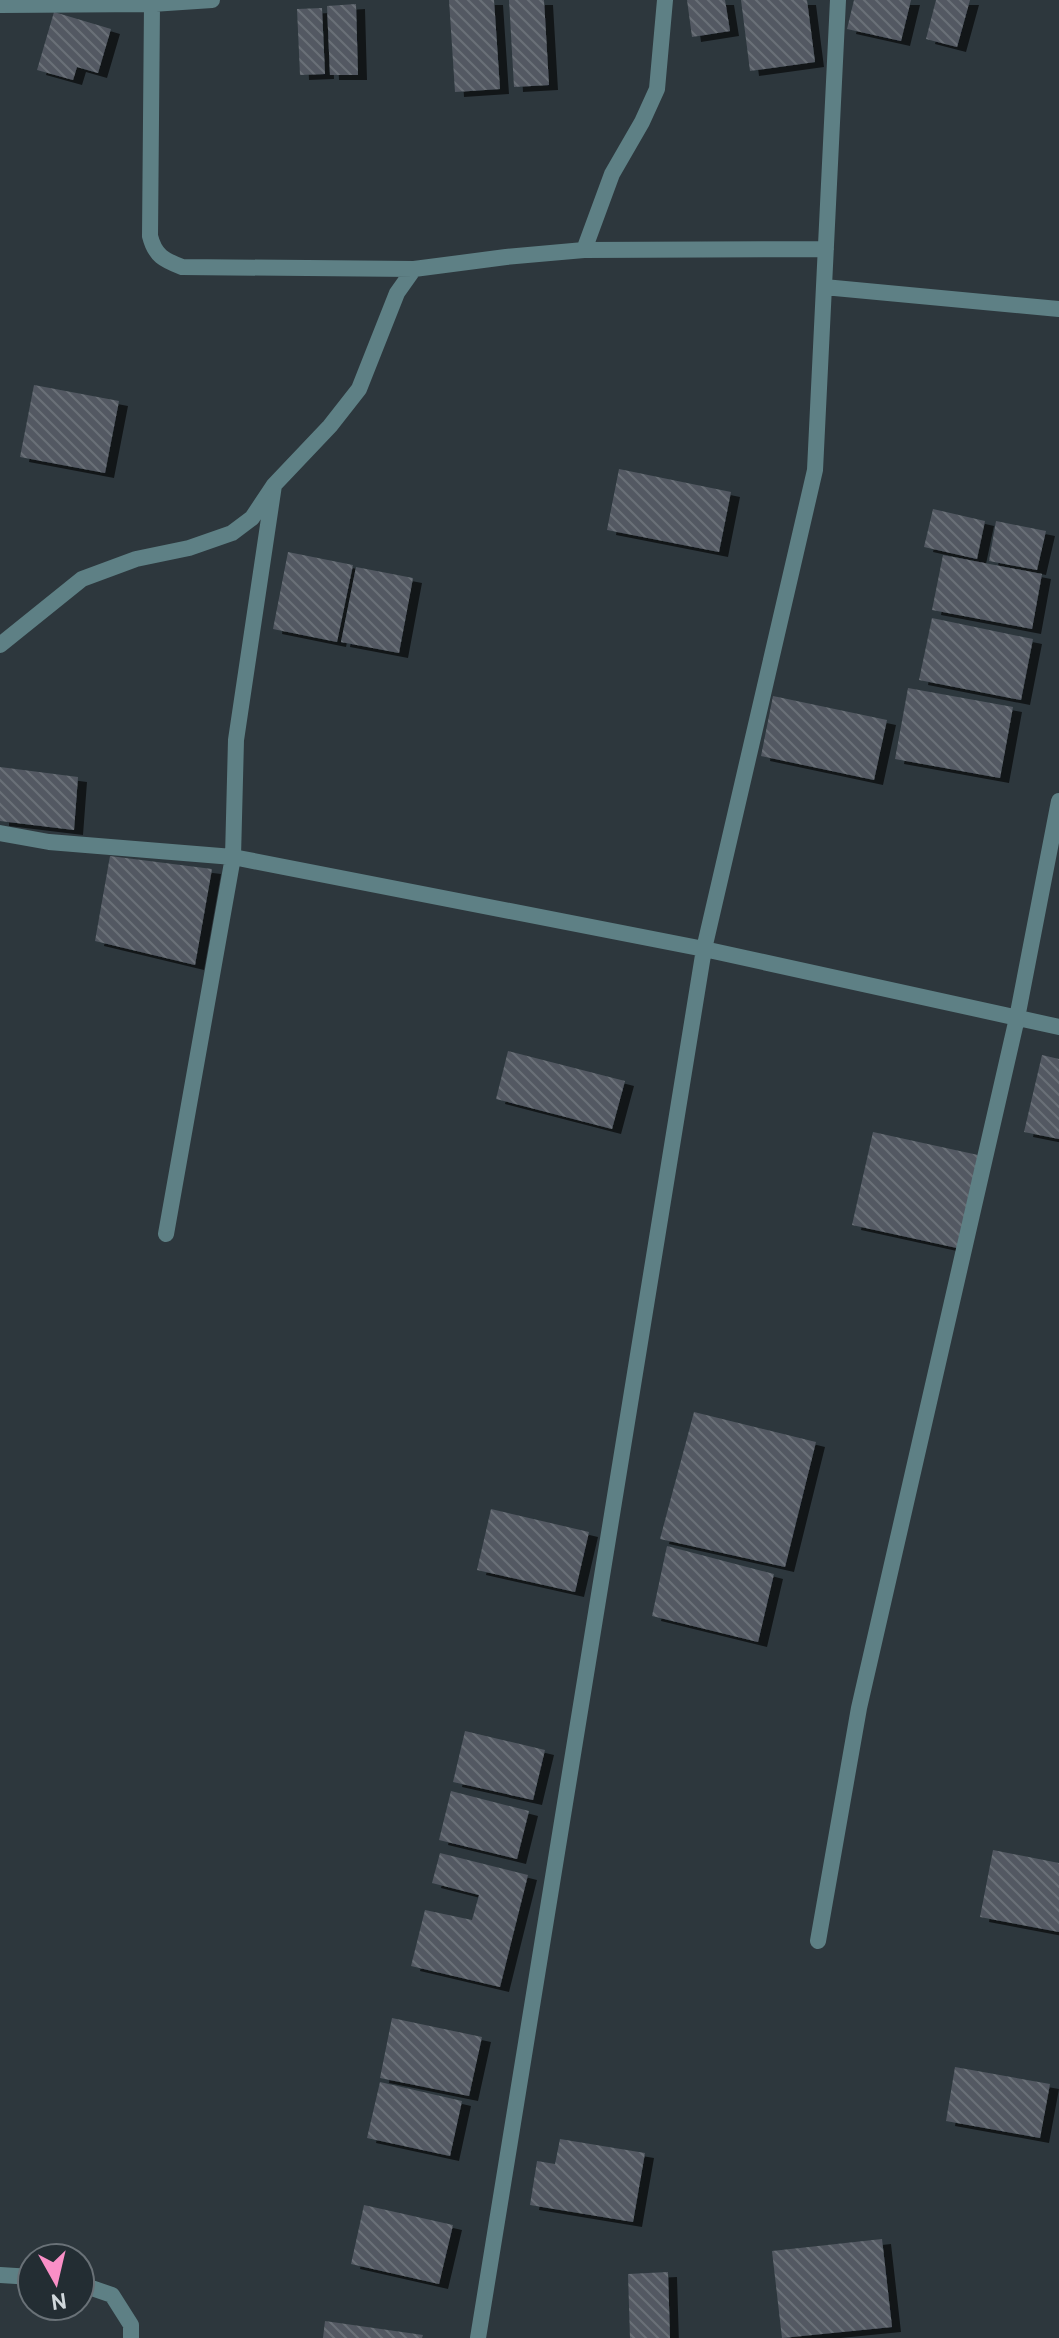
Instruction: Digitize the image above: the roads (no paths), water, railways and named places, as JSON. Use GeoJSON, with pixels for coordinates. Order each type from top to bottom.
{"type":"FeatureCollection","features":[{"type":"Feature","properties":{"kind":"street"},"geometry":{"type":"LineString","coordinates":[[0,5],[152,4],[212,0]]}},
{"type":"Feature","properties":{"kind":"street"},"geometry":{"type":"LineString","coordinates":[[584,250],[612,174],[657,89],[665,0]]}},
{"type":"Feature","properties":{"kind":"street"},"geometry":{"type":"LineString","coordinates":[[478,2338],[704,949],[815,470],[838,0]]}},
{"type":"Feature","properties":{"kind":"street"},"geometry":{"type":"LineString","coordinates":[[152,4],[150,236],[155,252],[165,261],[182,267],[414,269],[584,250],[826,249]]}},
{"type":"Feature","properties":{"kind":"street"},"geometry":{"type":"LineString","coordinates":[[0,645],[82,579],[136,559],[189,548],[232,533],[252,518],[274,485],[330,426],[359,389],[397,293],[414,269]]}},
{"type":"Feature","properties":{"kind":"street"},"geometry":{"type":"LineString","coordinates":[[824,287],[1059,309]]}},
{"type":"Feature","properties":{"kind":"street"},"geometry":{"type":"LineString","coordinates":[[166,1234],[233,857],[236,740],[274,485]]}},
{"type":"Feature","properties":{"kind":"street"},"geometry":{"type":"LineString","coordinates":[[818,1941],[859,1708],[1017,1018],[1059,801]]}},
{"type":"Feature","properties":{"kind":"street"},"geometry":{"type":"LineString","coordinates":[[0,833],[49,842],[233,857],[704,949],[1059,1027]]}},
{"type":"Feature","properties":{"kind":"street"},"geometry":{"type":"LineString","coordinates":[[96,2290],[112,2295],[131,2325],[131,2338]]}}]}
